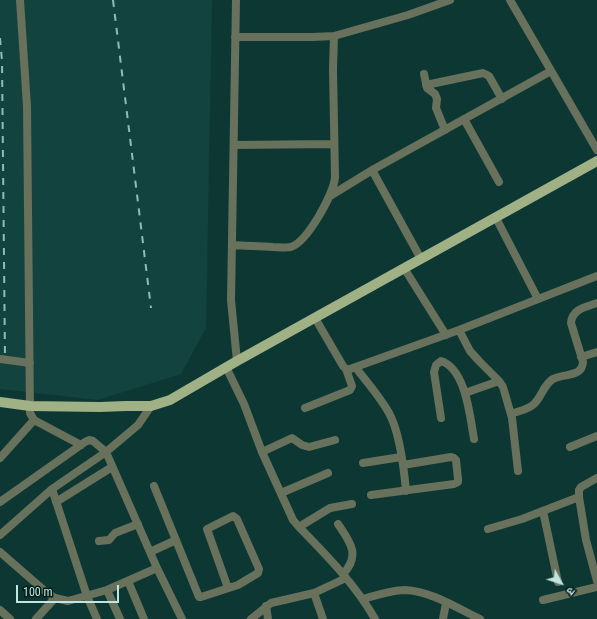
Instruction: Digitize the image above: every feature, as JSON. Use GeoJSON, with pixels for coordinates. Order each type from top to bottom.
{"type":"FeatureCollection","features":[{"type":"Feature","properties":{"kind":"main road"},"geometry":{"type":"LineString","coordinates":[[0,402],[30,406],[152,406],[170,400],[237,361],[597,161]]}},
{"type":"Feature","properties":{"kind":"street"},"geometry":{"type":"LineString","coordinates":[[20,0],[28,106],[30,413],[34,420],[81,445]]}},
{"type":"Feature","properties":{"kind":"street"},"geometry":{"type":"LineString","coordinates":[[236,0],[231,300],[237,361]]}},
{"type":"Feature","properties":{"kind":"street"},"geometry":{"type":"LineString","coordinates":[[236,38],[334,36],[402,17],[450,0]]}},
{"type":"Feature","properties":{"kind":"street"},"geometry":{"type":"LineString","coordinates":[[510,0],[597,150]]}},
{"type":"Feature","properties":{"kind":"street"},"geometry":{"type":"LineString","coordinates":[[232,245],[291,247],[305,237],[330,196],[335,185],[333,69],[334,36]]}},
{"type":"Feature","properties":{"kind":"street"},"geometry":{"type":"LineString","coordinates":[[330,196],[372,170],[551,71]]}},
{"type":"Feature","properties":{"kind":"street"},"geometry":{"type":"LineString","coordinates":[[426,85],[483,73],[489,76],[502,98]]}},
{"type":"Feature","properties":{"kind":"street"},"geometry":{"type":"LineString","coordinates":[[424,74],[427,88],[435,94],[437,99],[436,108],[445,130]]}},
{"type":"Feature","properties":{"kind":"street"},"geometry":{"type":"LineString","coordinates":[[464,119],[499,182]]}},
{"type":"Feature","properties":{"kind":"street"},"geometry":{"type":"LineString","coordinates":[[234,145],[334,144]]}},
{"type":"Feature","properties":{"kind":"street"},"geometry":{"type":"LineString","coordinates":[[372,170],[421,259]]}},
{"type":"Feature","properties":{"kind":"street"},"geometry":{"type":"LineString","coordinates":[[496,218],[538,298]]}},
{"type":"Feature","properties":{"kind":"street"},"geometry":{"type":"LineString","coordinates":[[404,268],[446,335]]}},
{"type":"Feature","properties":{"kind":"street"},"geometry":{"type":"LineString","coordinates":[[346,369],[356,368],[446,335],[597,276]]}},
{"type":"Feature","properties":{"kind":"street"},"geometry":{"type":"LineString","coordinates":[[511,414],[534,405],[548,383],[553,379],[580,371],[582,367],[581,357],[571,323],[571,318],[576,311],[597,303]]}},
{"type":"Feature","properties":{"kind":"street"},"geometry":{"type":"LineString","coordinates":[[306,408],[350,390],[352,386],[346,369],[315,318]]}},
{"type":"Feature","properties":{"kind":"street"},"geometry":{"type":"LineString","coordinates":[[459,330],[470,351],[503,387],[511,414],[518,471]]}},
{"type":"Feature","properties":{"kind":"street"},"geometry":{"type":"LineString","coordinates":[[581,357],[597,352]]}},
{"type":"Feature","properties":{"kind":"street"},"geometry":{"type":"LineString","coordinates":[[0,359],[30,363]]}},
{"type":"Feature","properties":{"kind":"street"},"geometry":{"type":"LineString","coordinates":[[441,418],[434,372],[438,362],[444,362],[457,374],[462,383],[474,439]]}},
{"type":"Feature","properties":{"kind":"street"},"geometry":{"type":"LineString","coordinates":[[226,368],[244,404],[262,452],[294,520],[363,599],[375,619]]}},
{"type":"Feature","properties":{"kind":"street"},"geometry":{"type":"LineString","coordinates":[[356,368],[389,412],[393,421],[402,457],[406,490]]}},
{"type":"Feature","properties":{"kind":"street"},"geometry":{"type":"LineString","coordinates":[[465,393],[499,381]]}},
{"type":"Feature","properties":{"kind":"street"},"geometry":{"type":"LineString","coordinates":[[0,535],[52,489],[106,452],[138,426],[152,406]]}},
{"type":"Feature","properties":{"kind":"street"},"geometry":{"type":"LineString","coordinates":[[0,458],[34,420]]}},
{"type":"Feature","properties":{"kind":"street"},"geometry":{"type":"LineString","coordinates":[[570,446],[597,436]]}},
{"type":"Feature","properties":{"kind":"street"},"geometry":{"type":"LineString","coordinates":[[262,452],[292,438],[302,445],[309,447],[334,440]]}},
{"type":"Feature","properties":{"kind":"street"},"geometry":{"type":"LineString","coordinates":[[0,502],[81,445],[89,440],[93,441],[106,452],[157,568],[182,619]]}},
{"type":"Feature","properties":{"kind":"street"},"geometry":{"type":"LineString","coordinates":[[363,463],[402,457]]}},
{"type":"Feature","properties":{"kind":"street"},"geometry":{"type":"LineString","coordinates":[[371,495],[454,484],[458,482],[456,460],[451,457],[403,465]]}},
{"type":"Feature","properties":{"kind":"street"},"geometry":{"type":"LineString","coordinates":[[56,502],[112,467]]}},
{"type":"Feature","properties":{"kind":"street"},"geometry":{"type":"LineString","coordinates":[[281,493],[328,473]]}},
{"type":"Feature","properties":{"kind":"street"},"geometry":{"type":"LineString","coordinates":[[597,478],[580,487],[579,490],[586,540],[597,581]]}},
{"type":"Feature","properties":{"kind":"street"},"geometry":{"type":"LineString","coordinates":[[154,486],[199,597],[228,588],[245,582],[256,575],[259,571],[237,519],[233,516],[209,527],[207,531],[228,588]]}},
{"type":"Feature","properties":{"kind":"street"},"geometry":{"type":"LineString","coordinates":[[52,489],[94,618]]}},
{"type":"Feature","properties":{"kind":"street"},"geometry":{"type":"LineString","coordinates":[[488,529],[522,519],[579,497]]}},
{"type":"Feature","properties":{"kind":"street"},"geometry":{"type":"LineString","coordinates":[[299,527],[330,508],[352,504]]}},
{"type":"Feature","properties":{"kind":"street"},"geometry":{"type":"LineString","coordinates":[[543,511],[558,582]]}},
{"type":"Feature","properties":{"kind":"street"},"geometry":{"type":"LineString","coordinates":[[99,541],[109,540],[115,532],[138,524]]}},
{"type":"Feature","properties":{"kind":"street"},"geometry":{"type":"LineString","coordinates":[[251,619],[266,606],[276,601],[314,593],[324,589],[344,576],[352,562],[352,552],[349,540],[338,524]]}},
{"type":"Feature","properties":{"kind":"street"},"geometry":{"type":"LineString","coordinates":[[150,552],[176,540]]}},
{"type":"Feature","properties":{"kind":"street"},"geometry":{"type":"LineString","coordinates":[[0,552],[46,592],[55,598],[68,601],[107,590],[157,568]]}},
{"type":"Feature","properties":{"kind":"street"},"geometry":{"type":"LineString","coordinates":[[128,581],[144,619]]}},
{"type":"Feature","properties":{"kind":"street"},"geometry":{"type":"LineString","coordinates":[[542,600],[597,587]]}},
{"type":"Feature","properties":{"kind":"street"},"geometry":{"type":"LineString","coordinates":[[107,590],[120,619]]}},
{"type":"Feature","properties":{"kind":"street"},"geometry":{"type":"LineString","coordinates":[[363,599],[405,590],[428,595],[480,619]]}},
{"type":"Feature","properties":{"kind":"street"},"geometry":{"type":"LineString","coordinates":[[314,593],[324,619]]}},
{"type":"Feature","properties":{"kind":"street"},"geometry":{"type":"LineString","coordinates":[[36,619],[55,598]]}},
{"type":"Feature","properties":{"kind":"street"},"geometry":{"type":"LineString","coordinates":[[443,619],[446,603]]}},
{"type":"Feature","properties":{"kind":"street"},"geometry":{"type":"LineString","coordinates":[[266,606],[268,619]]}},
{"type":"Feature","properties":{"kind":"street"},"geometry":{"type":"LineString","coordinates":[[0,610],[10,619]]}},
{"type":"Feature","properties":{"kind":"shaded area"},"geometry":{"type":"Polygon","coordinates":[[[0,0],[212,0],[206,328],[181,374],[98,400],[0,389],[0,0]]]}},
{"type":"Feature","properties":{"kind":"railway"},"geometry":{"type":"LineString","coordinates":[[113,0],[151,308]]}},
{"type":"Feature","properties":{"kind":"railway"},"geometry":{"type":"LineString","coordinates":[[0,38],[2,61],[5,358]]}}]}
